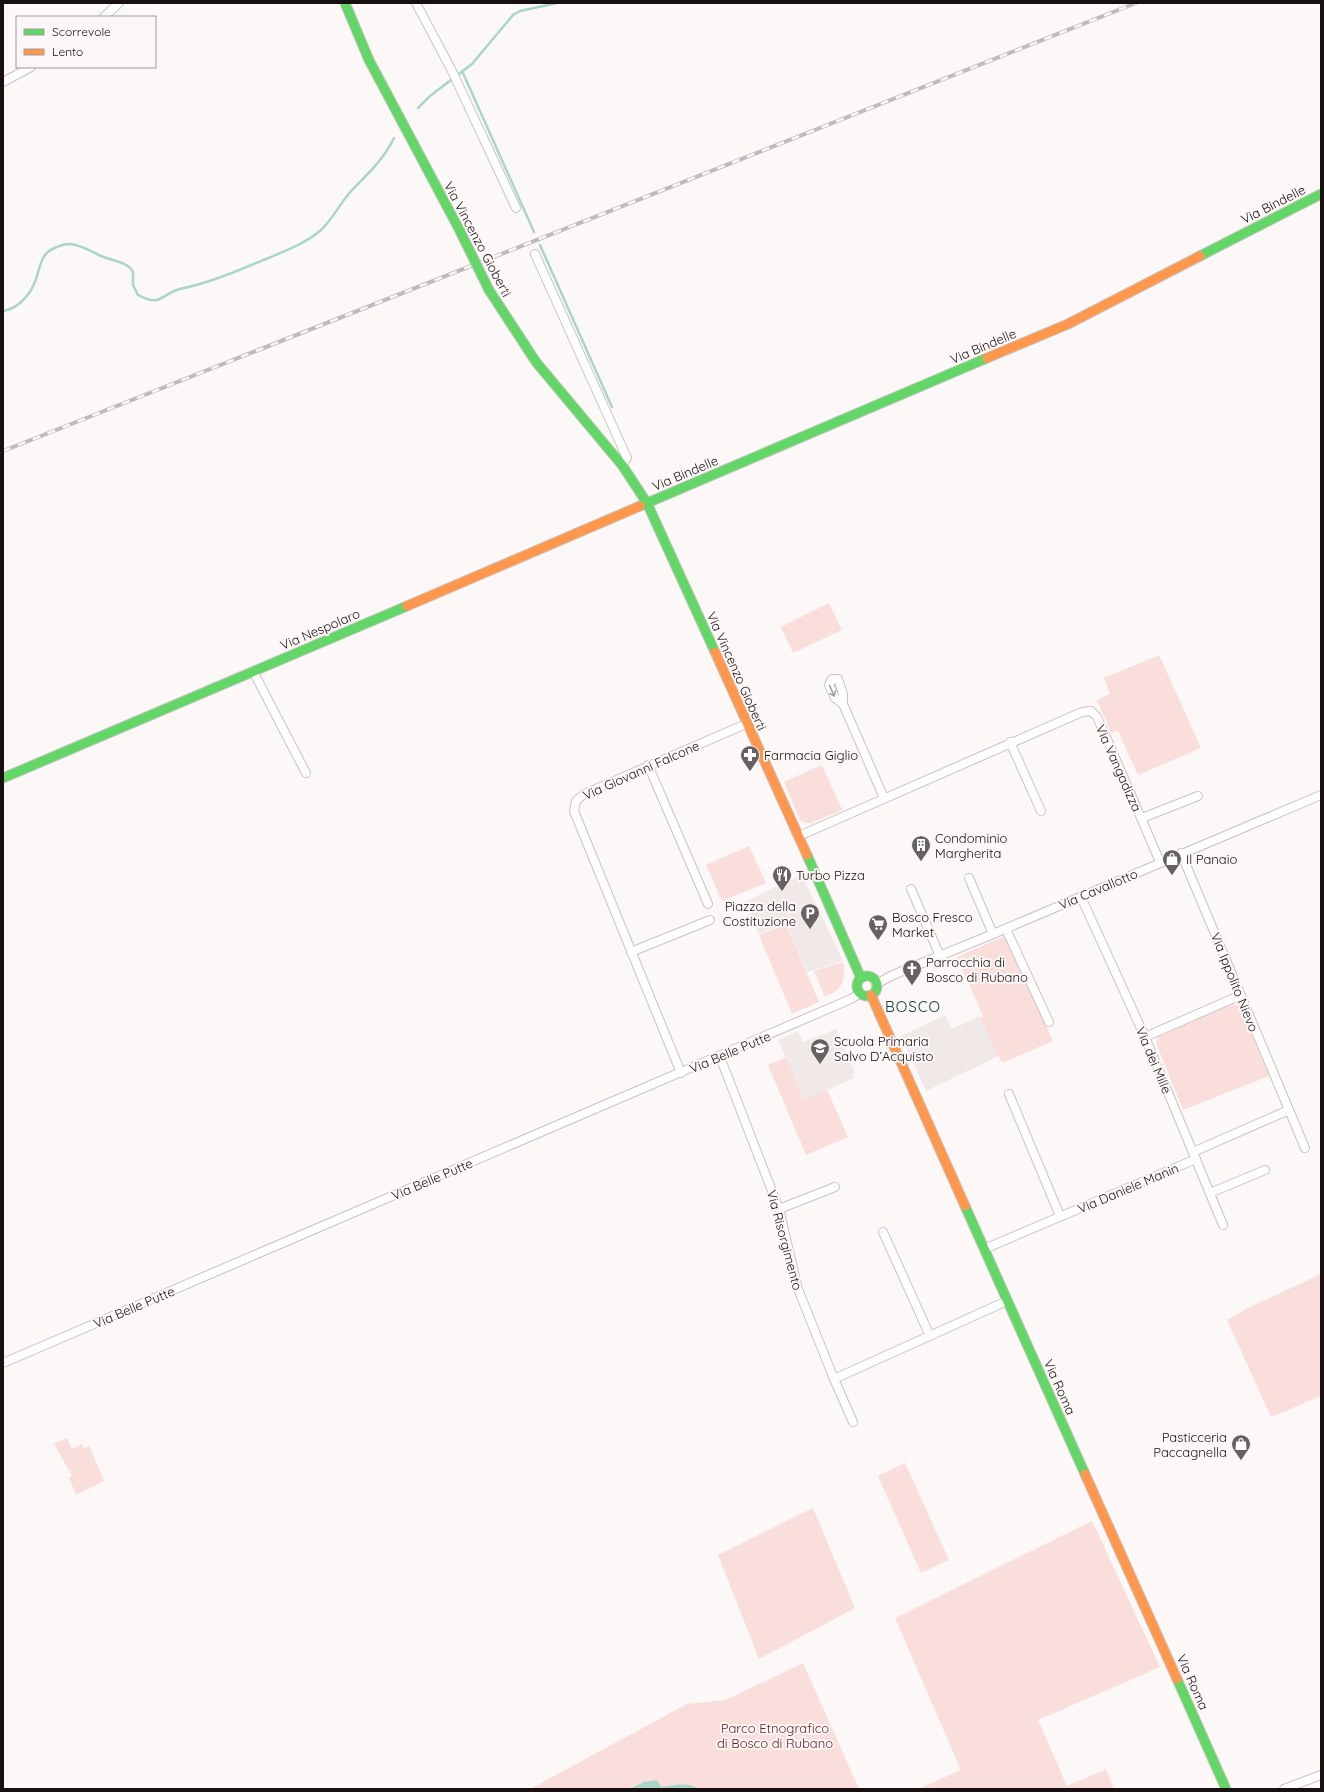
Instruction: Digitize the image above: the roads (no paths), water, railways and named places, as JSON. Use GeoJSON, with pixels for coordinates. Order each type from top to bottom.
{"type":"FeatureCollection","features":[{"type":"Feature","properties":{"kind":"street"},"geometry":{"type":"LineString","coordinates":[[105,16],[119,3]]}},
{"type":"Feature","properties":{"kind":"street","name":"Via Vincenzo Gioberti"},"geometry":{"type":"LineString","coordinates":[[345,3],[369,60],[459,229],[489,290],[536,362],[622,465],[647,503],[746,724],[799,836],[861,978]]}},
{"type":"Feature","properties":{"kind":"street"},"geometry":{"type":"LineString","coordinates":[[416,3],[458,83],[516,208]]}},
{"type":"Feature","properties":{"kind":"street"},"geometry":{"type":"LineString","coordinates":[[3,82],[29,68]]}},
{"type":"Feature","properties":{"kind":"street","name":"Via Bindelle"},"geometry":{"type":"LineString","coordinates":[[647,503],[1068,324],[1321,194]]}},
{"type":"Feature","properties":{"kind":"street"},"geometry":{"type":"LineString","coordinates":[[535,254],[627,458],[622,465]]}},
{"type":"Feature","properties":{"kind":"street","name":"Via Nespolaro"},"geometry":{"type":"LineString","coordinates":[[3,778],[647,503]]}},
{"type":"Feature","properties":{"kind":"street"},"geometry":{"type":"LineString","coordinates":[[253,671],[306,773]]}},
{"type":"Feature","properties":{"kind":"street"},"geometry":{"type":"LineString","coordinates":[[843,704],[884,798]]}},
{"type":"Feature","properties":{"kind":"street","name":"Via Vangadizza"},"geometry":{"type":"LineString","coordinates":[[799,836],[1010,742],[1082,712],[1091,711],[1097,717],[1160,862]]}},
{"type":"Feature","properties":{"kind":"street","name":"Via Giovanni Falcone"},"geometry":{"type":"LineString","coordinates":[[681,1073],[574,812],[576,801],[584,794],[648,765],[746,724]]}},
{"type":"Feature","properties":{"kind":"street"},"geometry":{"type":"LineString","coordinates":[[1010,742],[1041,811]]}},
{"type":"Feature","properties":{"kind":"street"},"geometry":{"type":"LineString","coordinates":[[648,765],[708,904]]}},
{"type":"Feature","properties":{"kind":"street","name":"Via Cavallotto"},"geometry":{"type":"LineString","coordinates":[[876,984],[893,975],[1006,929],[1181,853],[1321,795]]}},
{"type":"Feature","properties":{"kind":"street","name":"Via Vangadizza"},"geometry":{"type":"LineString","coordinates":[[1142,818],[1198,796]]}},
{"type":"Feature","properties":{"kind":"street","name":"Via Ippolito Nievo"},"geometry":{"type":"LineString","coordinates":[[1181,853],[1305,1148]]}},
{"type":"Feature","properties":{"kind":"street"},"geometry":{"type":"LineString","coordinates":[[969,878],[993,934]]}},
{"type":"Feature","properties":{"kind":"street"},"geometry":{"type":"LineString","coordinates":[[911,889],[940,956]]}},
{"type":"Feature","properties":{"kind":"street","name":"Via dei Mille"},"geometry":{"type":"LineString","coordinates":[[1081,897],[1144,1037],[1223,1226]]}},
{"type":"Feature","properties":{"kind":"street"},"geometry":{"type":"LineString","coordinates":[[631,952],[710,920]]}},
{"type":"Feature","properties":{"kind":"street"},"geometry":{"type":"LineString","coordinates":[[1006,929],[1049,1022]]}},
{"type":"Feature","properties":{"kind":"street"},"geometry":{"type":"LineString","coordinates":[[871,977],[876,984],[876,990],[871,995],[865,996],[860,993],[857,985],[861,978],[871,977]]}},
{"type":"Feature","properties":{"kind":"street","name":"Via Belle Putte"},"geometry":{"type":"LineString","coordinates":[[3,1363],[720,1057],[851,999],[860,993]]}},
{"type":"Feature","properties":{"kind":"street","name":"Via Roma"},"geometry":{"type":"LineString","coordinates":[[871,995],[1226,1789]]}},
{"type":"Feature","properties":{"kind":"street"},"geometry":{"type":"LineString","coordinates":[[1144,1037],[1241,995]]}},
{"type":"Feature","properties":{"kind":"street","name":"Via Risorgimento"},"geometry":{"type":"LineString","coordinates":[[720,1057],[779,1209],[798,1289],[853,1422]]}},
{"type":"Feature","properties":{"kind":"street","name":"Via Daniele Manin"},"geometry":{"type":"LineString","coordinates":[[1010,1094],[1060,1216]]}},
{"type":"Feature","properties":{"kind":"street"},"geometry":{"type":"LineString","coordinates":[[1194,1156],[1289,1110]]}},
{"type":"Feature","properties":{"kind":"street","name":"Via Daniele Manin"},"geometry":{"type":"LineString","coordinates":[[984,1249],[1194,1156]]}},
{"type":"Feature","properties":{"kind":"street"},"geometry":{"type":"LineString","coordinates":[[1210,1193],[1265,1170]]}},
{"type":"Feature","properties":{"kind":"street"},"geometry":{"type":"LineString","coordinates":[[779,1209],[835,1187]]}},
{"type":"Feature","properties":{"kind":"street"},"geometry":{"type":"LineString","coordinates":[[883,1232],[930,1336]]}},
{"type":"Feature","properties":{"kind":"street"},"geometry":{"type":"LineString","coordinates":[[834,1379],[1007,1301]]}},
{"type":"Feature","properties":{"kind":"street"},"geometry":{"type":"LineString","coordinates":[[1284,1789],[1321,1775]]}},
{"type":"Feature","properties":{"kind":"waterway"},"geometry":{"type":"LineString","coordinates":[[418,108],[430,96],[472,64],[513,15],[520,11],[557,3]]}},
{"type":"Feature","properties":{"kind":"waterway"},"geometry":{"type":"LineString","coordinates":[[463,73],[534,232]]}},
{"type":"Feature","properties":{"kind":"waterway"},"geometry":{"type":"LineString","coordinates":[[3,311],[18,305],[26,297],[34,284],[44,257],[51,250],[64,244],[77,245],[86,248],[101,256],[127,266],[133,272],[133,285],[138,295],[152,300],[157,300],[174,291],[224,276],[287,250],[307,240],[325,226],[352,190],[381,159],[394,138]]}},
{"type":"Feature","properties":{"kind":"waterway"},"geometry":{"type":"LineString","coordinates":[[540,245],[612,407]]}},
{"type":"Feature","properties":{"kind":"railway"},"geometry":{"type":"LineString","coordinates":[[3,451],[1136,3]]}},
{"type":"Feature","properties":{"kind":"place","name":"Farmacia Giglio"},"geometry":{"type":"Point","coordinates":[750,772]}},
{"type":"Feature","properties":{"kind":"place","name":"Condominio Margherita"},"geometry":{"type":"Point","coordinates":[921,862]}},
{"type":"Feature","properties":{"kind":"place","name":"Il Panaio"},"geometry":{"type":"Point","coordinates":[1172,876]}},
{"type":"Feature","properties":{"kind":"place","name":"Turbo Pizza"},"geometry":{"type":"Point","coordinates":[782,892]}},
{"type":"Feature","properties":{"kind":"place","name":"Piazza della Costituzione"},"geometry":{"type":"Point","coordinates":[810,930]}},
{"type":"Feature","properties":{"kind":"place","name":"Bosco Fresco Market"},"geometry":{"type":"Point","coordinates":[878,941]}},
{"type":"Feature","properties":{"kind":"place","name":"Parrocchia di Bosco di Rubano"},"geometry":{"type":"Point","coordinates":[912,986]}},
{"type":"Feature","properties":{"kind":"place","name":"Scuola Primaria Salvo D’Acquisto"},"geometry":{"type":"Point","coordinates":[820,1065]}},
{"type":"Feature","properties":{"kind":"place","name":"Pasticceria Paccagnella"},"geometry":{"type":"Point","coordinates":[1241,1461]}},
{"type":"Feature","properties":{"kind":"district","name":"BOSCO"},"geometry":{"type":"Point","coordinates":[913,1007]}},
{"type":"Feature","properties":{"kind":"park label","name":"Parco Etnografico di Bosco di Rubano"},"geometry":{"type":"Point","coordinates":[775,1736]}}]}
